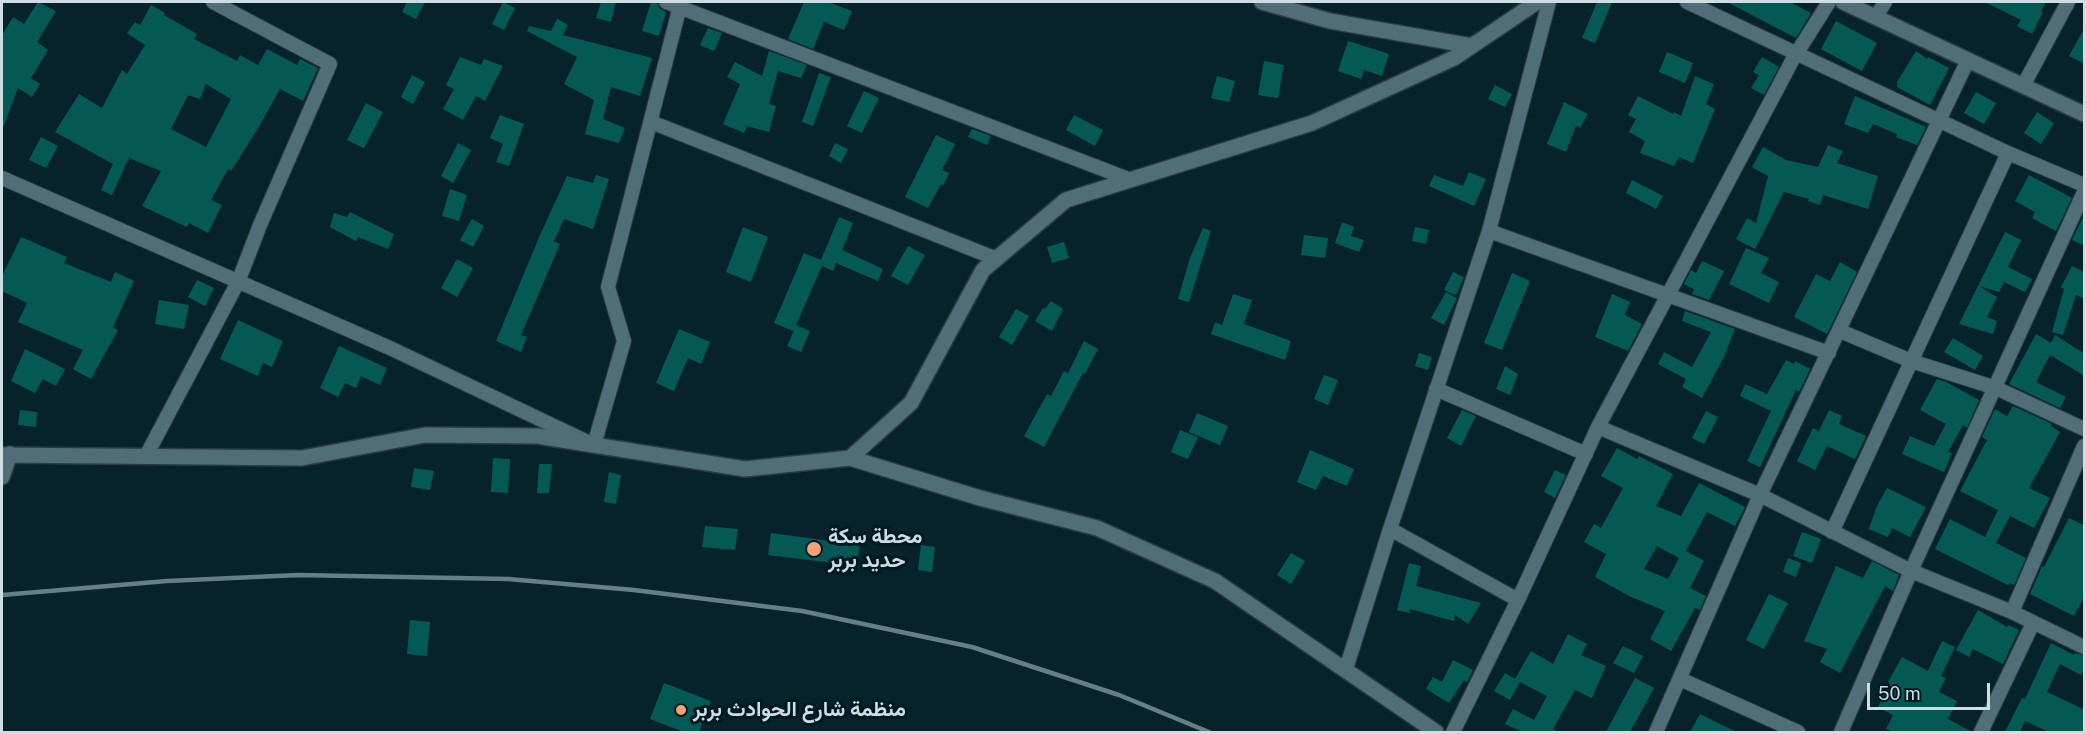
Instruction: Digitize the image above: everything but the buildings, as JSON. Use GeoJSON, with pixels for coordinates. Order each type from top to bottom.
{"type":"FeatureCollection","features":[{"type":"Feature","properties":{"kind":"street"},"geometry":{"type":"LineString","coordinates":[[146,456],[238,282],[260,225],[330,64],[213,2]]}},
{"type":"Feature","properties":{"kind":"street"},"geometry":{"type":"LineString","coordinates":[[666,2],[680,5],[1131,180]]}},
{"type":"Feature","properties":{"kind":"street"},"geometry":{"type":"LineString","coordinates":[[1262,2],[1330,21],[1472,46]]}},
{"type":"Feature","properties":{"kind":"street"},"geometry":{"type":"LineString","coordinates":[[850,458],[911,403],[983,270],[1066,200],[1312,123],[1454,58],[1537,2]]}},
{"type":"Feature","properties":{"kind":"street"},"geometry":{"type":"LineString","coordinates":[[1346,669],[1489,231],[1548,2]]}},
{"type":"Feature","properties":{"kind":"street"},"geometry":{"type":"LineString","coordinates":[[1687,2],[2008,153],[2085,185]]}},
{"type":"Feature","properties":{"kind":"street"},"geometry":{"type":"LineString","coordinates":[[1453,732],[1518,600],[1598,427],[1796,54],[1829,2]]}},
{"type":"Feature","properties":{"kind":"street"},"geometry":{"type":"LineString","coordinates":[[1843,2],[2085,114]]}},
{"type":"Feature","properties":{"kind":"street"},"geometry":{"type":"LineString","coordinates":[[1876,17],[1885,2]]}},
{"type":"Feature","properties":{"kind":"street"},"geometry":{"type":"LineString","coordinates":[[2023,86],[2068,2]]}},
{"type":"Feature","properties":{"kind":"street"},"geometry":{"type":"LineString","coordinates":[[594,445],[624,341],[608,287],[680,5]]}},
{"type":"Feature","properties":{"kind":"street"},"geometry":{"type":"LineString","coordinates":[[1656,732],[1760,495],[1968,60]]}},
{"type":"Feature","properties":{"kind":"street"},"geometry":{"type":"LineString","coordinates":[[651,122],[997,259]]}},
{"type":"Feature","properties":{"kind":"street"},"geometry":{"type":"LineString","coordinates":[[1832,532],[2008,153]]}},
{"type":"Feature","properties":{"kind":"street"},"geometry":{"type":"LineString","coordinates":[[2,178],[390,348],[594,445]]}},
{"type":"Feature","properties":{"kind":"street"},"geometry":{"type":"LineString","coordinates":[[1841,732],[1911,572],[2085,192]]}},
{"type":"Feature","properties":{"kind":"street"},"geometry":{"type":"LineString","coordinates":[[1489,231],[1829,353]]}},
{"type":"Feature","properties":{"kind":"street"},"geometry":{"type":"LineString","coordinates":[[1840,331],[1911,361],[1996,388],[2085,429]]}},
{"type":"Feature","properties":{"kind":"street"},"geometry":{"type":"LineString","coordinates":[[1436,389],[1586,454]]}},
{"type":"Feature","properties":{"kind":"street"},"geometry":{"type":"LineString","coordinates":[[1598,427],[1760,495],[1911,572],[2012,612],[2084,644]]}},
{"type":"Feature","properties":{"kind":"street"},"geometry":{"type":"LineString","coordinates":[[2,477],[6,454],[302,458],[425,435],[537,436],[745,469],[850,458],[980,498],[1096,528],[1215,580],[1436,732]]}},
{"type":"Feature","properties":{"kind":"street"},"geometry":{"type":"LineString","coordinates":[[2012,612],[2085,446]]}},
{"type":"Feature","properties":{"kind":"street"},"geometry":{"type":"LineString","coordinates":[[1390,529],[1518,600]]}},
{"type":"Feature","properties":{"kind":"street"},"geometry":{"type":"LineString","coordinates":[[1981,732],[2033,622]]}},
{"type":"Feature","properties":{"kind":"street"},"geometry":{"type":"LineString","coordinates":[[1680,679],[1798,732]]}},
{"type":"Feature","properties":{"kind":"railway"},"geometry":{"type":"LineString","coordinates":[[2,595],[167,581],[298,575],[508,579],[634,590],[802,611],[972,647],[1119,695],[1209,732]]}},
{"type":"Feature","properties":{"kind":"place","name":"محطة سكة حديد بربر"},"geometry":{"type":"Point","coordinates":[814,549]}},
{"type":"Feature","properties":{"kind":"place","name":"منظمة شارع الحوادث بربر"},"geometry":{"type":"Point","coordinates":[681,710]}}]}
